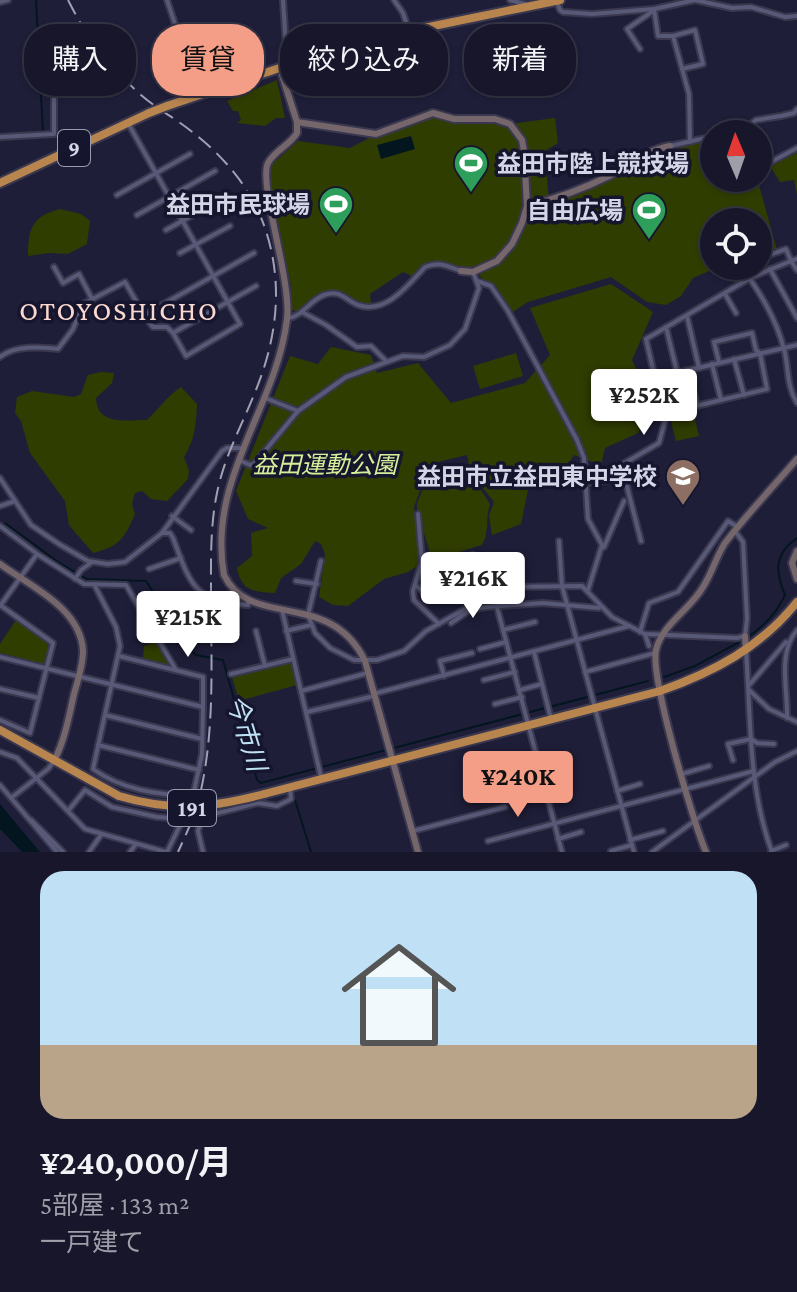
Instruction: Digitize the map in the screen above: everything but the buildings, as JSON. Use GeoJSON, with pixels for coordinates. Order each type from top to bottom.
{"type":"FeatureCollection","features":[{"type":"Feature","properties":{"kind":"highway","name":"9"},"geometry":{"type":"LineString","coordinates":[[439,24],[528,3],[559,1]]}},
{"type":"Feature","properties":{"kind":"highway","name":"9"},"geometry":{"type":"LineString","coordinates":[[0,183],[149,113],[280,68]]}},
{"type":"Feature","properties":{"kind":"highway","name":"191"},"geometry":{"type":"LineString","coordinates":[[0,730],[119,796],[145,804],[188,808],[210,806],[660,691],[699,677],[746,651],[761,640],[797,602]]}},
{"type":"Feature","properties":{"kind":"street"},"geometry":{"type":"LineString","coordinates":[[0,2],[8,0]]}},
{"type":"Feature","properties":{"kind":"street"},"geometry":{"type":"LineString","coordinates":[[167,0],[175,24]]}},
{"type":"Feature","properties":{"kind":"street"},"geometry":{"type":"LineString","coordinates":[[283,0],[285,24]]}},
{"type":"Feature","properties":{"kind":"street"},"geometry":{"type":"LineString","coordinates":[[394,0],[407,24]]}},
{"type":"Feature","properties":{"kind":"street"},"geometry":{"type":"LineString","coordinates":[[510,0],[528,3]]}},
{"type":"Feature","properties":{"kind":"street"},"geometry":{"type":"LineString","coordinates":[[559,1],[563,12],[592,14],[654,9],[695,0],[732,8],[751,7],[785,17],[797,16]]}},
{"type":"Feature","properties":{"kind":"street"},"geometry":{"type":"LineString","coordinates":[[654,9],[658,36],[673,36],[695,30],[703,64],[682,69]]}},
{"type":"Feature","properties":{"kind":"street"},"geometry":{"type":"LineString","coordinates":[[640,49],[627,29],[654,9]]}},
{"type":"Feature","properties":{"kind":"street"},"geometry":{"type":"LineString","coordinates":[[673,36],[689,94],[690,142]]}},
{"type":"Feature","properties":{"kind":"street"},"geometry":{"type":"LineString","coordinates":[[0,137],[54,134],[56,96]]}},
{"type":"Feature","properties":{"kind":"street"},"geometry":{"type":"LineString","coordinates":[[289,96],[297,122],[297,133],[271,159],[265,179],[287,280],[288,318],[281,348],[229,484],[222,517],[224,575],[227,583],[248,602],[308,615],[335,625],[359,649],[365,661],[418,852]]}},
{"type":"Feature","properties":{"kind":"street"},"geometry":{"type":"LineString","coordinates":[[756,120],[794,113],[797,109]]}},
{"type":"Feature","properties":{"kind":"street"},"geometry":{"type":"LineString","coordinates":[[288,318],[295,317],[313,301],[334,293],[342,294],[356,305],[373,306],[388,302],[425,267],[433,264],[442,263],[473,272],[497,261],[512,244],[527,206],[522,140],[516,130],[503,121],[454,119],[433,113],[376,134],[297,122]]}},
{"type":"Feature","properties":{"kind":"street"},"geometry":{"type":"LineString","coordinates":[[0,357],[6,352],[39,347],[58,349],[73,329],[83,304],[125,282],[153,327],[167,327],[186,356],[240,324],[128,123]]}},
{"type":"Feature","properties":{"kind":"street"},"geometry":{"type":"LineString","coordinates":[[527,206],[585,187],[653,149],[700,140]]}},
{"type":"Feature","properties":{"kind":"street"},"geometry":{"type":"LineString","coordinates":[[772,161],[797,148]]}},
{"type":"Feature","properties":{"kind":"street"},"geometry":{"type":"LineString","coordinates":[[117,195],[190,154]]}},
{"type":"Feature","properties":{"kind":"street"},"geometry":{"type":"LineString","coordinates":[[137,215],[215,171]]}},
{"type":"Feature","properties":{"kind":"street"},"geometry":{"type":"LineString","coordinates":[[166,230],[227,196]]}},
{"type":"Feature","properties":{"kind":"street"},"geometry":{"type":"LineString","coordinates":[[180,253],[230,226]]}},
{"type":"Feature","properties":{"kind":"street"},"geometry":{"type":"LineString","coordinates":[[772,254],[786,249],[797,270]]}},
{"type":"Feature","properties":{"kind":"street"},"geometry":{"type":"LineString","coordinates":[[144,315],[254,253]]}},
{"type":"Feature","properties":{"kind":"street"},"geometry":{"type":"LineString","coordinates":[[772,268],[794,260]]}},
{"type":"Feature","properties":{"kind":"street"},"geometry":{"type":"LineString","coordinates":[[54,267],[63,283],[79,274],[92,299]]}},
{"type":"Feature","properties":{"kind":"street"},"geometry":{"type":"LineString","coordinates":[[238,460],[254,464],[298,411],[337,381],[386,361],[403,356],[424,357],[450,345],[465,329],[479,288],[473,272]]}},
{"type":"Feature","properties":{"kind":"street"},"geometry":{"type":"LineString","coordinates":[[772,273],[797,318]]}},
{"type":"Feature","properties":{"kind":"street"},"geometry":{"type":"LineString","coordinates":[[748,280],[646,339],[655,378],[797,345]]}},
{"type":"Feature","properties":{"kind":"street"},"geometry":{"type":"LineString","coordinates":[[751,280],[771,312],[784,348],[788,387],[797,403]]}},
{"type":"Feature","properties":{"kind":"street"},"geometry":{"type":"LineString","coordinates":[[477,281],[491,286],[496,293],[563,413],[584,458],[588,519],[602,545],[601,549]]}},
{"type":"Feature","properties":{"kind":"street"},"geometry":{"type":"LineString","coordinates":[[173,333],[256,286]]}},
{"type":"Feature","properties":{"kind":"street"},"geometry":{"type":"LineString","coordinates":[[725,294],[736,313]]}},
{"type":"Feature","properties":{"kind":"street"},"geometry":{"type":"LineString","coordinates":[[301,312],[357,347],[371,346],[386,361]]}},
{"type":"Feature","properties":{"kind":"street"},"geometry":{"type":"LineString","coordinates":[[687,316],[699,368]]}},
{"type":"Feature","properties":{"kind":"street"},"geometry":{"type":"LineString","coordinates":[[666,327],[677,372]]}},
{"type":"Feature","properties":{"kind":"street"},"geometry":{"type":"LineString","coordinates":[[641,541],[623,464],[659,443],[666,417],[671,412],[767,389],[760,353],[756,350],[752,333],[714,342],[719,363]]}},
{"type":"Feature","properties":{"kind":"street"},"geometry":{"type":"LineString","coordinates":[[734,359],[744,395]]}},
{"type":"Feature","properties":{"kind":"street"},"geometry":{"type":"LineString","coordinates":[[712,364],[721,400]]}},
{"type":"Feature","properties":{"kind":"street"},"geometry":{"type":"LineString","coordinates":[[688,370],[697,405]]}},
{"type":"Feature","properties":{"kind":"street"},"geometry":{"type":"LineString","coordinates":[[263,397],[298,411]]}},
{"type":"Feature","properties":{"kind":"street"},"geometry":{"type":"LineString","coordinates":[[0,478],[31,525],[79,557],[92,562],[125,562],[162,533],[222,451],[243,448]]}},
{"type":"Feature","properties":{"kind":"street"},"geometry":{"type":"LineString","coordinates":[[707,852],[694,822],[660,691],[655,653],[662,634],[703,587],[723,546],[797,459]]}},
{"type":"Feature","properties":{"kind":"street"},"geometry":{"type":"LineString","coordinates":[[585,483],[625,479]]}},
{"type":"Feature","properties":{"kind":"street"},"geometry":{"type":"LineString","coordinates":[[0,506],[15,501]]}},
{"type":"Feature","properties":{"kind":"street"},"geometry":{"type":"LineString","coordinates":[[588,590],[601,549],[624,501]]}},
{"type":"Feature","properties":{"kind":"street"},"geometry":{"type":"LineString","coordinates":[[418,514],[421,571],[415,585],[414,600],[439,624]]}},
{"type":"Feature","properties":{"kind":"street"},"geometry":{"type":"LineString","coordinates":[[172,516],[191,530]]}},
{"type":"Feature","properties":{"kind":"street"},"geometry":{"type":"LineString","coordinates":[[649,646],[643,633],[649,603],[678,592],[728,521],[743,542],[748,711],[754,777],[772,852],[786,845]]}},
{"type":"Feature","properties":{"kind":"street"},"geometry":{"type":"LineString","coordinates":[[0,526],[76,578],[95,586],[126,585],[176,670]]}},
{"type":"Feature","properties":{"kind":"street"},"geometry":{"type":"LineString","coordinates":[[162,533],[170,533],[191,583],[203,594],[236,604],[248,605],[248,602]]}},
{"type":"Feature","properties":{"kind":"street"},"geometry":{"type":"LineString","coordinates":[[559,541],[562,586],[634,852]]}},
{"type":"Feature","properties":{"kind":"street"},"geometry":{"type":"LineString","coordinates":[[797,551],[792,563],[797,579]]}},
{"type":"Feature","properties":{"kind":"street"},"geometry":{"type":"LineString","coordinates":[[0,720],[30,733],[53,643],[0,605],[37,554]]}},
{"type":"Feature","properties":{"kind":"street"},"geometry":{"type":"LineString","coordinates":[[421,571],[473,555],[483,566]]}},
{"type":"Feature","properties":{"kind":"street"},"geometry":{"type":"LineString","coordinates":[[149,569],[181,558]]}},
{"type":"Feature","properties":{"kind":"street"},"geometry":{"type":"LineString","coordinates":[[321,561],[308,615],[315,633],[343,656],[365,661],[404,651],[426,631],[504,587],[575,585],[588,590],[612,617],[643,633],[745,636]]}},
{"type":"Feature","properties":{"kind":"street"},"geometry":{"type":"LineString","coordinates":[[76,578],[92,562]]}},
{"type":"Feature","properties":{"kind":"street"},"geometry":{"type":"LineString","coordinates":[[0,564],[64,610],[76,627],[83,651],[61,747],[55,759],[11,798]]}},
{"type":"Feature","properties":{"kind":"street"},"geometry":{"type":"LineString","coordinates":[[415,585],[430,597],[461,572]]}},
{"type":"Feature","properties":{"kind":"street"},"geometry":{"type":"LineString","coordinates":[[296,581],[317,584]]}},
{"type":"Feature","properties":{"kind":"street"},"geometry":{"type":"LineString","coordinates":[[95,586],[116,627],[120,646],[93,769],[140,791],[193,796],[202,739],[203,677],[119,656]]}},
{"type":"Feature","properties":{"kind":"street"},"geometry":{"type":"LineString","coordinates":[[493,592],[562,852]]}},
{"type":"Feature","properties":{"kind":"street"},"geometry":{"type":"LineString","coordinates":[[451,623],[470,610],[497,607],[543,603],[602,608]]}},
{"type":"Feature","properties":{"kind":"street"},"geometry":{"type":"LineString","coordinates":[[282,609],[322,779]]}},
{"type":"Feature","properties":{"kind":"street"},"geometry":{"type":"LineString","coordinates":[[503,630],[535,622]]}},
{"type":"Feature","properties":{"kind":"street"},"geometry":{"type":"LineString","coordinates":[[286,631],[312,625]]}},
{"type":"Feature","properties":{"kind":"street"},"geometry":{"type":"LineString","coordinates":[[307,712],[629,626]]}},
{"type":"Feature","properties":{"kind":"street"},"geometry":{"type":"LineString","coordinates":[[749,688],[797,630]]}},
{"type":"Feature","properties":{"kind":"street"},"geometry":{"type":"LineString","coordinates":[[256,631],[265,666]]}},
{"type":"Feature","properties":{"kind":"street"},"geometry":{"type":"LineString","coordinates":[[787,718],[785,679],[788,640]]}},
{"type":"Feature","properties":{"kind":"street"},"geometry":{"type":"LineString","coordinates":[[480,649],[506,642]]}},
{"type":"Feature","properties":{"kind":"street"},"geometry":{"type":"LineString","coordinates":[[534,652],[551,719]]}},
{"type":"Feature","properties":{"kind":"street"},"geometry":{"type":"LineString","coordinates":[[444,676],[440,661],[472,653]]}},
{"type":"Feature","properties":{"kind":"street"},"geometry":{"type":"LineString","coordinates":[[585,672],[655,653]]}},
{"type":"Feature","properties":{"kind":"street"},"geometry":{"type":"LineString","coordinates":[[0,657],[203,707]]}},
{"type":"Feature","properties":{"kind":"street"},"geometry":{"type":"LineString","coordinates":[[231,674],[293,659]]}},
{"type":"Feature","properties":{"kind":"street"},"geometry":{"type":"LineString","coordinates":[[484,680],[515,672]]}},
{"type":"Feature","properties":{"kind":"street"},"geometry":{"type":"LineString","coordinates":[[301,691],[364,674]]}},
{"type":"Feature","properties":{"kind":"street"},"geometry":{"type":"LineString","coordinates":[[520,690],[542,684]]}},
{"type":"Feature","properties":{"kind":"street"},"geometry":{"type":"LineString","coordinates":[[749,688],[769,709],[797,722]]}},
{"type":"Feature","properties":{"kind":"street"},"geometry":{"type":"LineString","coordinates":[[0,689],[39,698]]}},
{"type":"Feature","properties":{"kind":"street"},"geometry":{"type":"LineString","coordinates":[[495,704],[522,697]]}},
{"type":"Feature","properties":{"kind":"street"},"geometry":{"type":"LineString","coordinates":[[105,715],[202,739]]}},
{"type":"Feature","properties":{"kind":"street"},"geometry":{"type":"LineString","coordinates":[[733,760],[728,744],[751,739],[757,743],[774,744]]}},
{"type":"Feature","properties":{"kind":"street"},"geometry":{"type":"LineString","coordinates":[[98,745],[199,770]]}},
{"type":"Feature","properties":{"kind":"street"},"geometry":{"type":"LineString","coordinates":[[652,852],[775,762],[797,751]]}},
{"type":"Feature","properties":{"kind":"street"},"geometry":{"type":"LineString","coordinates":[[0,752],[17,758],[85,829],[101,835],[166,852],[183,819],[112,807],[85,790],[68,811]]}},
{"type":"Feature","properties":{"kind":"street"},"geometry":{"type":"LineString","coordinates":[[682,774],[709,766]]}},
{"type":"Feature","properties":{"kind":"street"},"geometry":{"type":"LineString","coordinates":[[488,841],[754,771]]}},
{"type":"Feature","properties":{"kind":"street"},"geometry":{"type":"LineString","coordinates":[[617,791],[640,784]]}},
{"type":"Feature","properties":{"kind":"street"},"geometry":{"type":"LineString","coordinates":[[0,785],[57,852]]}},
{"type":"Feature","properties":{"kind":"street"},"geometry":{"type":"LineString","coordinates":[[203,852],[198,831],[202,817],[258,803],[277,806],[291,799],[290,787]]}},
{"type":"Feature","properties":{"kind":"street"},"geometry":{"type":"LineString","coordinates":[[413,831],[505,807]]}},
{"type":"Feature","properties":{"kind":"street"},"geometry":{"type":"LineString","coordinates":[[29,820],[33,820],[63,852]]}},
{"type":"Feature","properties":{"kind":"street"},"geometry":{"type":"LineString","coordinates":[[611,851],[663,831]]}},
{"type":"Feature","properties":{"kind":"street"},"geometry":{"type":"LineString","coordinates":[[558,839],[581,832]]}},
{"type":"Feature","properties":{"kind":"street"},"geometry":{"type":"LineString","coordinates":[[89,852],[101,835]]}},
{"type":"Feature","properties":{"kind":"street"},"geometry":{"type":"LineString","coordinates":[[130,852],[136,844]]}},
{"type":"Feature","properties":{"kind":"green space"},"geometry":{"type":"Polygon","coordinates":[[[277,80],[285,118],[276,118],[265,126],[237,123],[241,120],[238,111],[233,111],[227,101],[239,96],[264,96],[264,85],[277,80]]]}},
{"type":"Feature","properties":{"kind":"green space"},"geometry":{"type":"Polygon","coordinates":[[[429,117],[455,121],[495,119],[510,124],[555,118],[558,143],[545,151],[548,192],[552,201],[653,152],[700,141],[700,192],[761,192],[765,208],[700,208],[700,275],[693,278],[681,296],[666,305],[647,302],[611,277],[528,302],[511,313],[493,285],[483,281],[476,268],[436,263],[422,269],[414,277],[403,272],[370,294],[371,304],[360,303],[333,291],[314,298],[298,312],[294,311],[291,309],[291,286],[268,181],[270,166],[298,141],[350,148],[373,136],[429,117]]]}},
{"type":"Feature","properties":{"kind":"green space"},"geometry":{"type":"Polygon","coordinates":[[[797,153],[797,195],[794,180],[780,182],[772,165],[797,153]]]}},
{"type":"Feature","properties":{"kind":"green space"},"geometry":{"type":"Polygon","coordinates":[[[60,209],[81,214],[90,221],[87,244],[68,254],[28,256],[29,238],[34,225],[43,216],[60,209]]]}},
{"type":"Feature","properties":{"kind":"green space"},"geometry":{"type":"Polygon","coordinates":[[[772,232],[777,250],[772,251],[772,232]]]}},
{"type":"Feature","properties":{"kind":"green space","name":"益田運動公園"},"geometry":{"type":"Polygon","coordinates":[[[611,284],[653,312],[632,360],[652,400],[638,433],[605,448],[601,465],[574,455],[566,467],[533,466],[521,524],[492,535],[489,515],[494,502],[471,473],[467,455],[417,467],[422,485],[414,507],[421,555],[417,566],[384,579],[348,606],[333,605],[319,597],[325,554],[321,544],[315,541],[301,564],[281,578],[275,593],[255,591],[245,586],[237,568],[252,556],[251,533],[268,528],[248,519],[236,491],[290,356],[318,364],[331,347],[371,355],[377,373],[418,363],[451,403],[525,383],[550,355],[530,308],[611,284]]]}},
{"type":"Feature","properties":{"kind":"green space"},"geometry":{"type":"Polygon","coordinates":[[[516,353],[523,376],[480,389],[473,366],[516,353]]]}},
{"type":"Feature","properties":{"kind":"green space"},"geometry":{"type":"Polygon","coordinates":[[[114,373],[112,383],[96,398],[101,413],[114,420],[147,420],[181,387],[197,404],[194,432],[184,457],[189,471],[188,479],[167,501],[151,499],[142,491],[135,493],[132,504],[135,514],[124,535],[115,544],[93,553],[69,525],[65,501],[30,453],[21,421],[15,413],[17,397],[32,391],[74,397],[81,394],[88,375],[114,373]]]}},
{"type":"Feature","properties":{"kind":"green space"},"geometry":{"type":"Polygon","coordinates":[[[693,412],[699,436],[676,441],[670,418],[693,412]]]}},
{"type":"Feature","properties":{"kind":"green space"},"geometry":{"type":"Polygon","coordinates":[[[465,477],[475,481],[490,504],[484,540],[482,545],[432,560],[417,503],[423,489],[465,477]]]}},
{"type":"Feature","properties":{"kind":"green space"},"geometry":{"type":"Polygon","coordinates":[[[16,620],[50,644],[44,664],[0,653],[0,644],[16,620]]]}},
{"type":"Feature","properties":{"kind":"green space"},"geometry":{"type":"Polygon","coordinates":[[[157,641],[173,667],[143,658],[144,646],[157,641]]]}},
{"type":"Feature","properties":{"kind":"green space"},"geometry":{"type":"Polygon","coordinates":[[[291,661],[297,685],[239,701],[232,677],[291,661]]]}},
{"type":"Feature","properties":{"kind":"water"},"geometry":{"type":"Polygon","coordinates":[[[411,136],[415,149],[381,159],[377,145],[411,136]]]}},
{"type":"Feature","properties":{"kind":"water"},"geometry":{"type":"Polygon","coordinates":[[[0,804],[40,852],[22,852],[0,829],[0,804]]]}},
{"type":"Feature","properties":{"kind":"waterway"},"geometry":{"type":"LineString","coordinates":[[36,0],[43,133]]}},
{"type":"Feature","properties":{"kind":"waterway","name":"今市川"},"geometry":{"type":"LineString","coordinates":[[5,523],[87,579],[146,581],[190,649],[196,655],[223,660],[257,780],[261,783],[648,681]]}},
{"type":"Feature","properties":{"kind":"waterway","name":"今市川"},"geometry":{"type":"LineString","coordinates":[[748,637],[770,619],[785,595],[778,571],[780,557],[797,538]]}},
{"type":"Feature","properties":{"kind":"waterway"},"geometry":{"type":"LineString","coordinates":[[19,574],[34,553]]}},
{"type":"Feature","properties":{"kind":"waterway"},"geometry":{"type":"LineString","coordinates":[[0,601],[15,579]]}},
{"type":"Feature","properties":{"kind":"waterway","name":"今市川"},"geometry":{"type":"LineString","coordinates":[[664,677],[695,666],[743,640]]}},
{"type":"Feature","properties":{"kind":"waterway"},"geometry":{"type":"LineString","coordinates":[[0,654],[43,665]]}},
{"type":"Feature","properties":{"kind":"waterway"},"geometry":{"type":"LineString","coordinates":[[295,800],[311,852]]}},
{"type":"Feature","properties":{"kind":"railway"},"geometry":{"type":"LineString","coordinates":[[68,0],[92,41],[118,73],[147,100],[202,140],[232,171],[249,194],[262,220],[274,264],[276,309],[268,353],[224,468],[215,506],[211,544],[208,742],[199,798],[178,852]]}},
{"type":"Feature","properties":{"kind":"place","name":"益田市陸上競技場"},"geometry":{"type":"Point","coordinates":[471,194]}},
{"type":"Feature","properties":{"kind":"place","name":"益田市民球場"},"geometry":{"type":"Point","coordinates":[336,235]}},
{"type":"Feature","properties":{"kind":"place","name":"自由広場"},"geometry":{"type":"Point","coordinates":[649,241]}},
{"type":"Feature","properties":{"kind":"place","name":"益田市立益田東中学校"},"geometry":{"type":"Point","coordinates":[683,507]}},
{"type":"Feature","properties":{"kind":"district","name":"OTOYOSHICHO"},"geometry":{"type":"Point","coordinates":[119,310]}}]}
